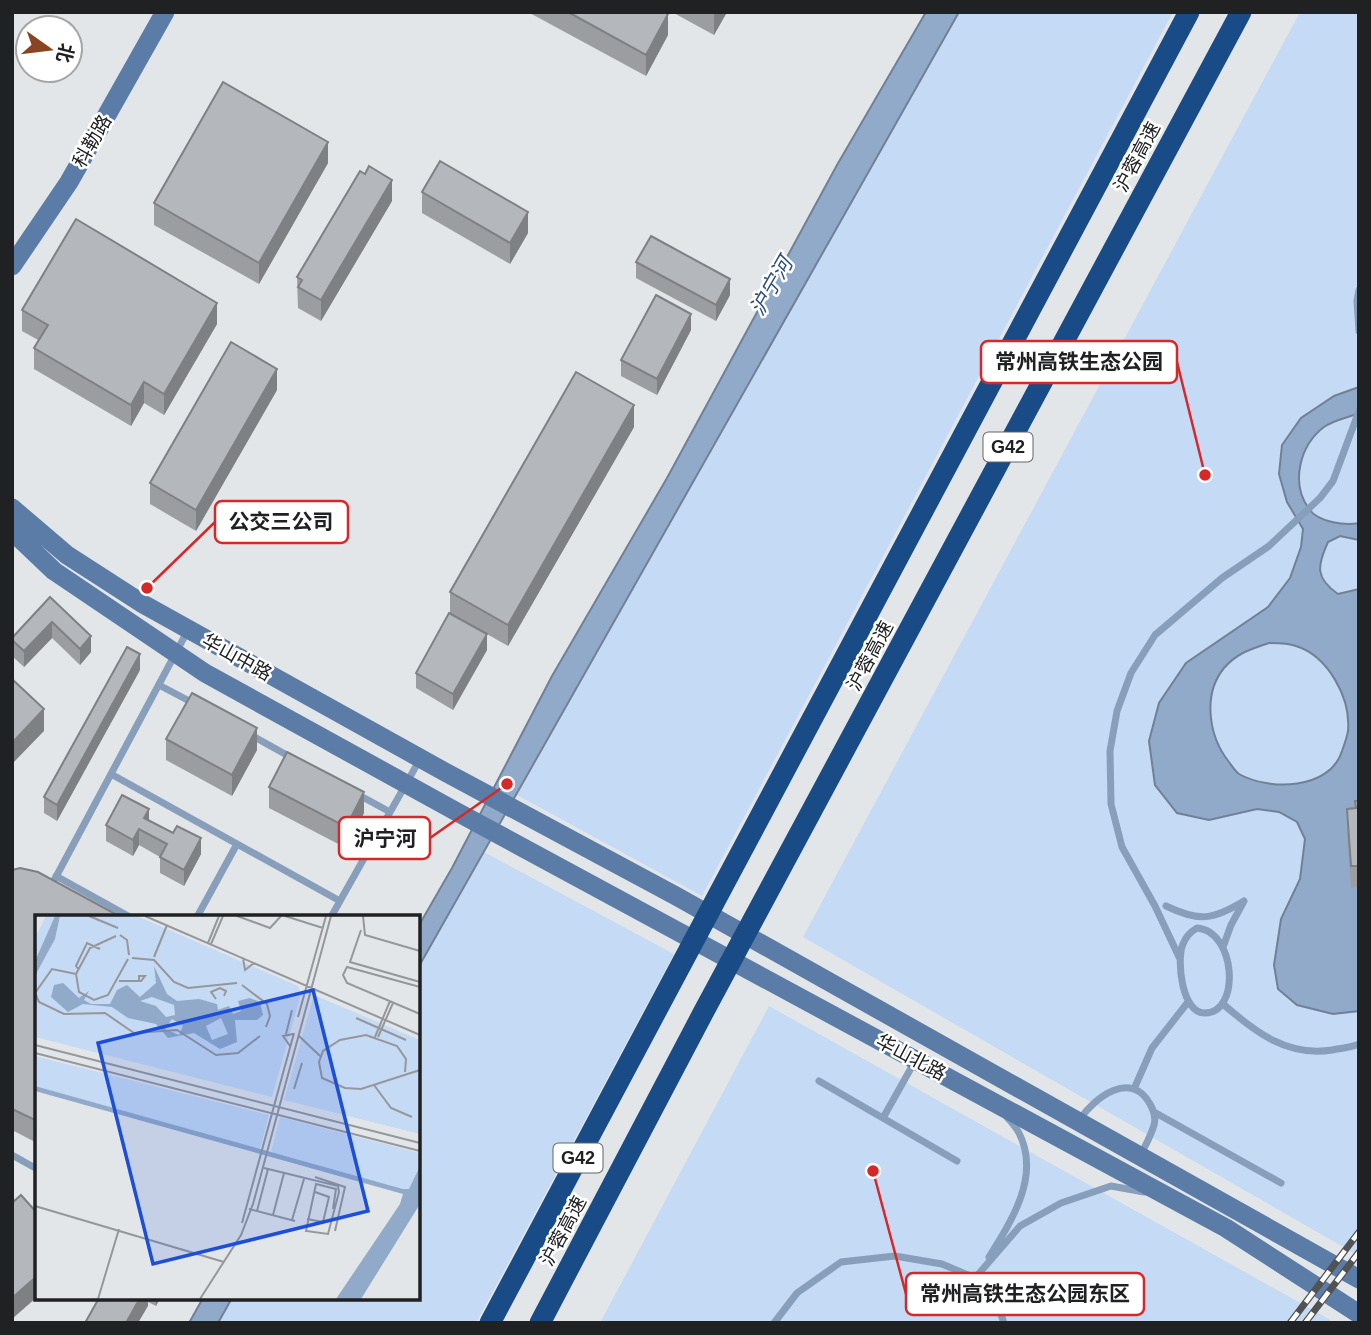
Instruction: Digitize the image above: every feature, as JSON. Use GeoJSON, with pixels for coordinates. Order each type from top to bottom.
{"type":"FeatureCollection","features":[{"type":"Feature","properties":{"kind":"highway","name":"沪蓉高速"},"geometry":{"type":"LineString","coordinates":[[490,1323],[1189,12]]}},
{"type":"Feature","properties":{"kind":"highway","name":"沪蓉高速"},"geometry":{"type":"LineString","coordinates":[[540,1323],[703,1013],[1241,12]]}},
{"type":"Feature","properties":{"kind":"main road","name":"科勒路"},"geometry":{"type":"LineString","coordinates":[[12,266],[69,182],[165,12]]}},
{"type":"Feature","properties":{"kind":"main road","name":"华山中路"},"geometry":{"type":"LineString","coordinates":[[12,508],[67,555],[143,604],[474,787]]}},
{"type":"Feature","properties":{"kind":"main road","name":"华山中路"},"geometry":{"type":"LineString","coordinates":[[12,531],[54,571],[205,673],[457,811]]}},
{"type":"Feature","properties":{"kind":"main road","name":"华山北路"},"geometry":{"type":"LineString","coordinates":[[474,787],[676,896],[1359,1279]]}},
{"type":"Feature","properties":{"kind":"main road","name":"华山北路"},"geometry":{"type":"LineString","coordinates":[[457,811],[1167,1195],[1226,1228],[1359,1314]]}},
{"type":"Feature","properties":{"kind":"lane"},"geometry":{"type":"LineString","coordinates":[[1359,290],[1359,331]]}},
{"type":"Feature","properties":{"kind":"lane"},"geometry":{"type":"LineString","coordinates":[[1147,890],[1166,906],[1206,928],[1223,947],[1229,966],[1229,980],[1223,1004],[1214,1012],[1203,1014],[1193,1010],[1188,1002],[1180,958],[1122,846],[1111,804],[1110,751],[1117,711],[1131,673],[1155,635],[1222,578],[1269,546],[1320,498],[1333,481],[1359,411]]}},
{"type":"Feature","properties":{"kind":"lane"},"geometry":{"type":"LineString","coordinates":[[47,894],[188,629]]}},
{"type":"Feature","properties":{"kind":"lane"},"geometry":{"type":"LineString","coordinates":[[159,685],[195,705]]}},
{"type":"Feature","properties":{"kind":"lane"},"geometry":{"type":"LineString","coordinates":[[244,732],[305,765]]}},
{"type":"Feature","properties":{"kind":"lane"},"geometry":{"type":"LineString","coordinates":[[332,915],[420,758]]}},
{"type":"Feature","properties":{"kind":"lane"},"geometry":{"type":"LineString","coordinates":[[111,774],[340,901]]}},
{"type":"Feature","properties":{"kind":"lane"},"geometry":{"type":"LineString","coordinates":[[353,792],[390,812]]}},
{"type":"Feature","properties":{"kind":"lane"},"geometry":{"type":"LineString","coordinates":[[198,915],[237,844]]}},
{"type":"Feature","properties":{"kind":"lane"},"geometry":{"type":"LineString","coordinates":[[56,876],[126,915]]}},
{"type":"Feature","properties":{"kind":"lane"},"geometry":{"type":"LineString","coordinates":[[1180,958],[1182,944],[1189,929],[1205,918],[1225,912],[1244,901],[1223,947]]}},
{"type":"Feature","properties":{"kind":"lane"},"geometry":{"type":"LineString","coordinates":[[1166,906],[1188,917],[1205,918]]}},
{"type":"Feature","properties":{"kind":"lane"},"geometry":{"type":"LineString","coordinates":[[1189,933],[1197,928],[1206,928]]}},
{"type":"Feature","properties":{"kind":"lane"},"geometry":{"type":"LineString","coordinates":[[1134,1090],[1152,1048],[1188,1002]]}},
{"type":"Feature","properties":{"kind":"lane"},"geometry":{"type":"LineString","coordinates":[[1223,1004],[1278,1044],[1312,1053],[1359,1044]]}},
{"type":"Feature","properties":{"kind":"lane"},"geometry":{"type":"LineString","coordinates":[[883,1118],[916,1060]]}},
{"type":"Feature","properties":{"kind":"lane"},"geometry":{"type":"LineString","coordinates":[[819,1081],[957,1161]]}},
{"type":"Feature","properties":{"kind":"lane"},"geometry":{"type":"LineString","coordinates":[[1078,1122],[1088,1106],[1100,1095],[1116,1089],[1134,1090],[1144,1094],[1154,1112],[1154,1124],[1139,1157]]}},
{"type":"Feature","properties":{"kind":"lane"},"geometry":{"type":"LineString","coordinates":[[975,1278],[1020,1203],[1027,1163],[1020,1133],[995,1103]]}},
{"type":"Feature","properties":{"kind":"lane"},"geometry":{"type":"LineString","coordinates":[[1154,1112],[1281,1183]]}},
{"type":"Feature","properties":{"kind":"lane"},"geometry":{"type":"LineString","coordinates":[[12,1156],[35,1168]]}},
{"type":"Feature","properties":{"kind":"lane"},"geometry":{"type":"LineString","coordinates":[[975,1278],[1020,1226],[1061,1203],[1111,1186],[1167,1195]]}},
{"type":"Feature","properties":{"kind":"lane"},"geometry":{"type":"LineString","coordinates":[[774,1323],[797,1293],[841,1262],[895,1256],[942,1264],[975,1278],[998,1306],[1004,1323]]}},
{"type":"Feature","properties":{"kind":"shaded area"},"geometry":{"type":"Polygon","coordinates":[[[926,12],[959,12],[420,964],[420,924],[452,868],[552,676],[667,478],[837,165],[926,12]]]}},
{"type":"Feature","properties":{"kind":"shaded area"},"geometry":{"type":"Polygon","coordinates":[[[959,12],[1173,12],[702,896],[517,795],[959,12]]]}},
{"type":"Feature","properties":{"kind":"shaded area"},"geometry":{"type":"Polygon","coordinates":[[[1300,12],[1359,12],[1359,1256],[803,937],[1300,12]]]}},
{"type":"Feature","properties":{"kind":"shaded area"},"geometry":{"type":"Polygon","coordinates":[[[1359,387],[1359,416],[1335,421],[1316,435],[1304,454],[1299,476],[1303,499],[1313,513],[1332,522],[1359,523],[1359,540],[1340,536],[1328,542],[1320,565],[1325,582],[1338,594],[1359,589],[1359,1011],[1333,1014],[1297,1005],[1278,989],[1274,965],[1281,919],[1300,879],[1305,839],[1297,822],[1279,812],[1257,809],[1209,820],[1177,813],[1155,785],[1149,741],[1159,703],[1186,663],[1268,607],[1290,578],[1301,547],[1303,529],[1287,502],[1279,474],[1282,445],[1301,418],[1334,396],[1359,387]],[[1269,643],[1245,652],[1224,668],[1213,691],[1213,728],[1222,752],[1239,774],[1266,783],[1297,784],[1312,780],[1335,764],[1348,731],[1346,705],[1335,680],[1318,659],[1296,646],[1269,643]]]}},
{"type":"Feature","properties":{"kind":"shaded area"},"geometry":{"type":"Polygon","coordinates":[[[484,852],[674,954],[476,1323],[218,1323],[231,1300],[420,1300],[420,964],[484,852]]]}},
{"type":"Feature","properties":{"kind":"shaded area"},"geometry":{"type":"Polygon","coordinates":[[[769,1006],[1329,1319],[1331,1323],[600,1323],[769,1006]]]}},
{"type":"Feature","properties":{"kind":"shaded area"},"geometry":{"type":"Polygon","coordinates":[[[202,1300],[231,1300],[218,1323],[189,1323],[202,1300]]]}},
{"type":"Feature","properties":{"kind":"building"},"geometry":{"type":"Polygon","coordinates":[[[568,12],[664,12],[668,14],[646,55],[568,12]]]}},
{"type":"Feature","properties":{"kind":"building"},"geometry":{"type":"Polygon","coordinates":[[[223,82],[328,142],[259,263],[154,203],[223,82]]]}},
{"type":"Feature","properties":{"kind":"building"},"geometry":{"type":"Polygon","coordinates":[[[440,161],[528,212],[510,243],[422,192],[440,161]]]}},
{"type":"Feature","properties":{"kind":"building"},"geometry":{"type":"Polygon","coordinates":[[[369,166],[392,180],[321,300],[298,287],[302,280],[297,277],[360,171],[365,174],[369,166]]]}},
{"type":"Feature","properties":{"kind":"building"},"geometry":{"type":"Polygon","coordinates":[[[76,219],[217,303],[164,394],[144,382],[131,405],[34,348],[48,325],[22,310],[76,219]]]}},
{"type":"Feature","properties":{"kind":"building"},"geometry":{"type":"Polygon","coordinates":[[[651,236],[730,279],[716,305],[636,262],[651,236]]]}},
{"type":"Feature","properties":{"kind":"building"},"geometry":{"type":"Polygon","coordinates":[[[656,295],[691,314],[657,379],[621,360],[656,295]]]}},
{"type":"Feature","properties":{"kind":"building"},"geometry":{"type":"Polygon","coordinates":[[[231,342],[277,369],[196,510],[150,483],[231,342]]]}},
{"type":"Feature","properties":{"kind":"building"},"geometry":{"type":"Polygon","coordinates":[[[576,372],[634,405],[508,625],[450,592],[576,372]]]}},
{"type":"Feature","properties":{"kind":"building"},"geometry":{"type":"Polygon","coordinates":[[[50,597],[91,636],[80,649],[52,622],[24,651],[12,640],[50,597]]]}},
{"type":"Feature","properties":{"kind":"building"},"geometry":{"type":"Polygon","coordinates":[[[449,613],[487,634],[453,694],[416,673],[449,613]]]}},
{"type":"Feature","properties":{"kind":"building"},"geometry":{"type":"Polygon","coordinates":[[[127,647],[140,654],[57,805],[44,797],[127,647]]]}},
{"type":"Feature","properties":{"kind":"building"},"geometry":{"type":"Polygon","coordinates":[[[12,679],[44,709],[12,743],[12,679]]]}},
{"type":"Feature","properties":{"kind":"building"},"geometry":{"type":"Polygon","coordinates":[[[192,693],[257,728],[232,775],[166,739],[192,693]]]}},
{"type":"Feature","properties":{"kind":"building"},"geometry":{"type":"Polygon","coordinates":[[[287,752],[364,792],[346,827],[269,787],[287,752]]]}},
{"type":"Feature","properties":{"kind":"building"},"geometry":{"type":"Polygon","coordinates":[[[122,795],[149,809],[144,818],[173,833],[177,826],[201,838],[184,870],[160,857],[167,844],[139,829],[133,840],[106,825],[122,795]]]}},
{"type":"Feature","properties":{"kind":"building"},"geometry":{"type":"Polygon","coordinates":[[[1355,801],[1359,801],[1359,866],[1351,866],[1347,809],[1356,808],[1355,801]]]}},
{"type":"Feature","properties":{"kind":"building"},"geometry":{"type":"Polygon","coordinates":[[[20,868],[38,872],[117,915],[35,915],[35,1120],[12,1109],[12,870],[20,868]]]}},
{"type":"Feature","properties":{"kind":"building"},"geometry":{"type":"Polygon","coordinates":[[[21,1195],[35,1211],[35,1278],[12,1298],[12,1203],[21,1195]]]}},
{"type":"Feature","properties":{"kind":"building"},"geometry":{"type":"Polygon","coordinates":[[[98,1300],[139,1300],[126,1323],[85,1323],[98,1300]]]}},
{"type":"Feature","properties":{"kind":"railway"},"geometry":{"type":"LineString","coordinates":[[1290,1323],[1359,1232]]}},
{"type":"Feature","properties":{"kind":"railway"},"geometry":{"type":"LineString","coordinates":[[1305,1323],[1359,1252]]}},
{"type":"Feature","properties":{"kind":"place","name":"常州高铁生态公园"},"geometry":{"type":"Point","coordinates":[1205,475]}},
{"type":"Feature","properties":{"kind":"place","name":"公交三公司"},"geometry":{"type":"Point","coordinates":[147,588]}},
{"type":"Feature","properties":{"kind":"place","name":"沪宁河"},"geometry":{"type":"Point","coordinates":[507,784]}},
{"type":"Feature","properties":{"kind":"place","name":"常州高铁生态公园东区"},"geometry":{"type":"Point","coordinates":[873,1171]}}]}
